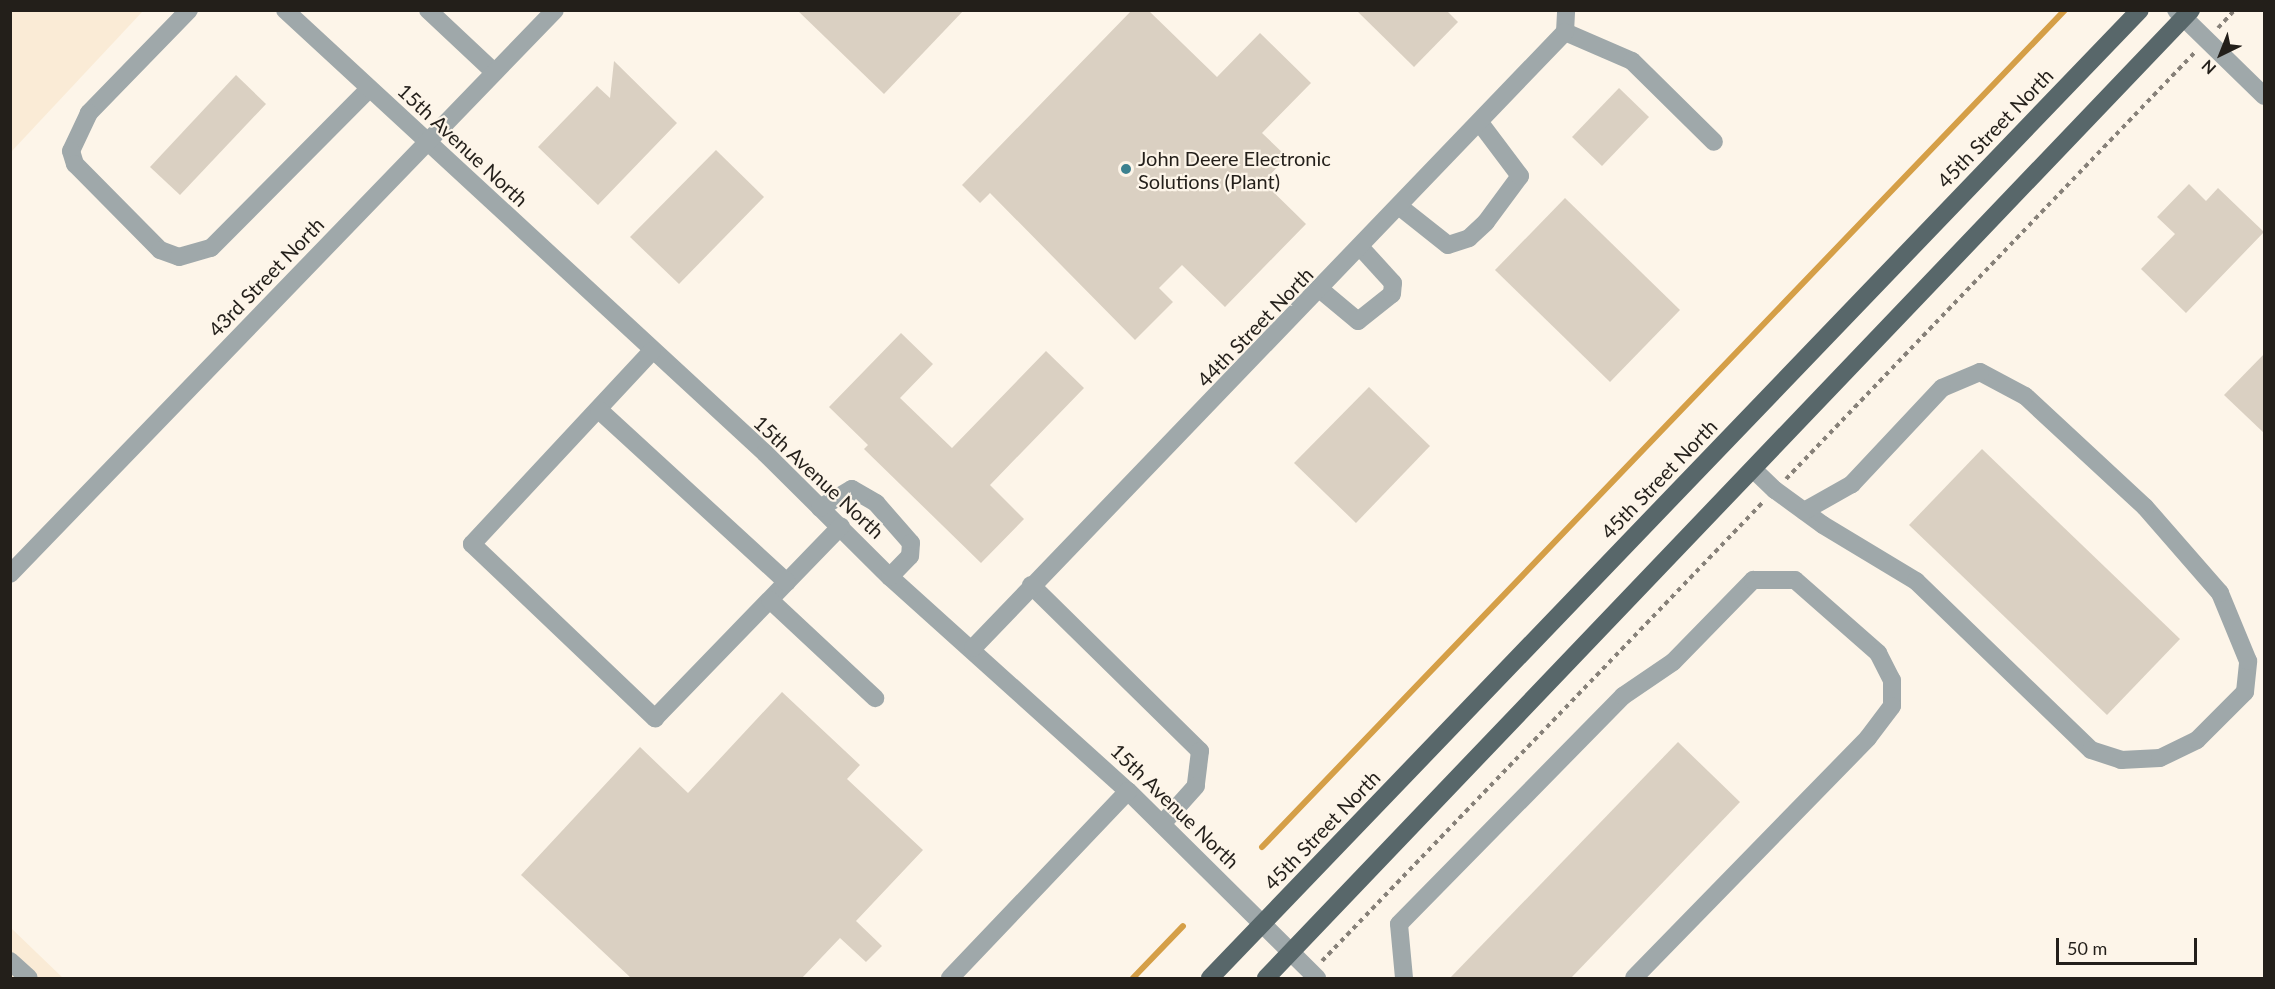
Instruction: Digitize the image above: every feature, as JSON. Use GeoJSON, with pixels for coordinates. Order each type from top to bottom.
{"type":"FeatureCollection","features":[{"type":"Feature","properties":{"kind":"main road","name":"45th Street North"},"geometry":{"type":"LineString","coordinates":[[1210,978],[2140,10]]}},
{"type":"Feature","properties":{"kind":"main road"},"geometry":{"type":"LineString","coordinates":[[1266,978],[1754,470],[2183,13]]}},
{"type":"Feature","properties":{"kind":"street"},"geometry":{"type":"LineString","coordinates":[[189,10],[89,113],[71,151],[75,164],[160,250],[179,257],[211,248],[369,89]]}},
{"type":"Feature","properties":{"kind":"street","name":"15th Avenue North"},"geometry":{"type":"LineString","coordinates":[[285,10],[841,526],[890,577],[973,648],[1128,791],[1317,978]]}},
{"type":"Feature","properties":{"kind":"street"},"geometry":{"type":"LineString","coordinates":[[428,10],[494,72]]}},
{"type":"Feature","properties":{"kind":"street","name":"43rd Street North"},"geometry":{"type":"LineString","coordinates":[[10,574],[555,10]]}},
{"type":"Feature","properties":{"kind":"street"},"geometry":{"type":"LineString","coordinates":[[1566,10],[1565,32],[1632,61],[1714,142]]}},
{"type":"Feature","properties":{"kind":"street"},"geometry":{"type":"LineString","coordinates":[[2183,13],[2265,96]]}},
{"type":"Feature","properties":{"kind":"street","name":"44th Street North"},"geometry":{"type":"LineString","coordinates":[[973,648],[1031,585],[1322,291],[1565,32]]}},
{"type":"Feature","properties":{"kind":"street"},"geometry":{"type":"LineString","coordinates":[[1400,207],[1448,245],[1470,238],[1486,222],[1520,176],[1480,123]]}},
{"type":"Feature","properties":{"kind":"street"},"geometry":{"type":"LineString","coordinates":[[1322,291],[1358,321],[1392,294],[1393,283],[1361,248]]}},
{"type":"Feature","properties":{"kind":"street"},"geometry":{"type":"LineString","coordinates":[[652,351],[600,410],[471,544],[654,718],[841,526]]}},
{"type":"Feature","properties":{"kind":"street"},"geometry":{"type":"LineString","coordinates":[[1754,470],[1804,511],[1916,581],[2091,750],[2121,760],[2160,758],[2198,740],[2245,692],[2248,661],[2220,592],[2145,507],[2025,396],[1980,372],[1942,388],[1852,484],[1804,511]]}},
{"type":"Feature","properties":{"kind":"street"},"geometry":{"type":"LineString","coordinates":[[600,410],[787,582]]}},
{"type":"Feature","properties":{"kind":"street"},"geometry":{"type":"LineString","coordinates":[[820,508],[852,489],[876,503],[911,543],[910,556],[890,577]]}},
{"type":"Feature","properties":{"kind":"street"},"geometry":{"type":"LineString","coordinates":[[1404,978],[1399,924],[1623,696],[1673,662],[1753,580],[1795,580],[1878,653],[1892,680],[1892,706],[1869,738],[1634,978]]}},
{"type":"Feature","properties":{"kind":"street"},"geometry":{"type":"LineString","coordinates":[[1031,585],[1200,751],[1196,786],[1162,824]]}},
{"type":"Feature","properties":{"kind":"street"},"geometry":{"type":"LineString","coordinates":[[770,600],[874,698]]}},
{"type":"Feature","properties":{"kind":"street"},"geometry":{"type":"LineString","coordinates":[[950,978],[1128,791]]}},
{"type":"Feature","properties":{"kind":"street"},"geometry":{"type":"LineString","coordinates":[[10,961],[29,978]]}},
{"type":"Feature","properties":{"kind":"shaded area"},"geometry":{"type":"Polygon","coordinates":[[[10,11],[143,11],[11,152],[10,11]]]}},
{"type":"Feature","properties":{"kind":"shaded area"},"geometry":{"type":"Polygon","coordinates":[[[11,928],[63,978],[11,978],[11,928]]]}},
{"type":"Feature","properties":{"kind":"building"},"geometry":{"type":"Polygon","coordinates":[[[797,10],[964,10],[884,94],[797,10]]]}},
{"type":"Feature","properties":{"kind":"building","name":"John Deere Electronic Solutions (Plant)"},"geometry":{"type":"Polygon","coordinates":[[[1132,10],[1148,10],[1217,77],[1260,33],[1311,83],[1262,133],[1287,157],[1263,182],[1306,224],[1225,307],[1182,265],[1159,288],[1173,302],[1135,340],[990,193],[980,203],[962,185],[1132,10]]]}},
{"type":"Feature","properties":{"kind":"building"},"geometry":{"type":"Polygon","coordinates":[[[1356,10],[1446,10],[1458,22],[1414,67],[1356,10]]]}},
{"type":"Feature","properties":{"kind":"building"},"geometry":{"type":"Polygon","coordinates":[[[614,61],[677,123],[598,205],[538,147],[597,86],[610,98],[614,61]]]}},
{"type":"Feature","properties":{"kind":"building"},"geometry":{"type":"Polygon","coordinates":[[[236,75],[266,104],[180,195],[150,167],[236,75]]]}},
{"type":"Feature","properties":{"kind":"building"},"geometry":{"type":"Polygon","coordinates":[[[1619,88],[1649,117],[1602,166],[1572,137],[1619,88]]]}},
{"type":"Feature","properties":{"kind":"building"},"geometry":{"type":"Polygon","coordinates":[[[716,150],[764,197],[679,284],[630,237],[716,150]]]}},
{"type":"Feature","properties":{"kind":"building"},"geometry":{"type":"Polygon","coordinates":[[[2189,184],[2206,201],[2218,188],[2264,232],[2186,313],[2141,269],[2175,234],[2157,217],[2189,184]]]}},
{"type":"Feature","properties":{"kind":"building"},"geometry":{"type":"Polygon","coordinates":[[[1565,198],[1680,310],[1610,382],[1495,270],[1565,198]]]}},
{"type":"Feature","properties":{"kind":"building"},"geometry":{"type":"Polygon","coordinates":[[[901,333],[933,364],[900,398],[952,448],[1046,351],[1084,388],[990,485],[1024,519],[981,563],[864,449],[868,445],[829,407],[901,333]]]}},
{"type":"Feature","properties":{"kind":"building"},"geometry":{"type":"Polygon","coordinates":[[[2265,353],[2265,434],[2224,395],[2265,353]]]}},
{"type":"Feature","properties":{"kind":"building"},"geometry":{"type":"Polygon","coordinates":[[[1369,387],[1430,446],[1356,523],[1294,463],[1369,387]]]}},
{"type":"Feature","properties":{"kind":"building"},"geometry":{"type":"Polygon","coordinates":[[[1982,449],[2180,639],[2107,715],[1909,525],[1982,449]]]}},
{"type":"Feature","properties":{"kind":"building"},"geometry":{"type":"Polygon","coordinates":[[[782,692],[860,765],[847,779],[923,850],[856,921],[882,946],[866,962],[840,938],[802,978],[631,978],[521,875],[640,747],[688,793],[782,692]]]}},
{"type":"Feature","properties":{"kind":"building"},"geometry":{"type":"Polygon","coordinates":[[[1678,742],[1740,802],[1571,978],[1450,978],[1678,742]]]}},
{"type":"Feature","properties":{"kind":"waterway"},"geometry":{"type":"LineString","coordinates":[[1262,847],[2065,10]]}},
{"type":"Feature","properties":{"kind":"waterway"},"geometry":{"type":"LineString","coordinates":[[1133,978],[1183,926]]}},
{"type":"Feature","properties":{"kind":"place","name":"John Deere Electronic Solutions (Plant)"},"geometry":{"type":"Point","coordinates":[1126,169]}}]}
